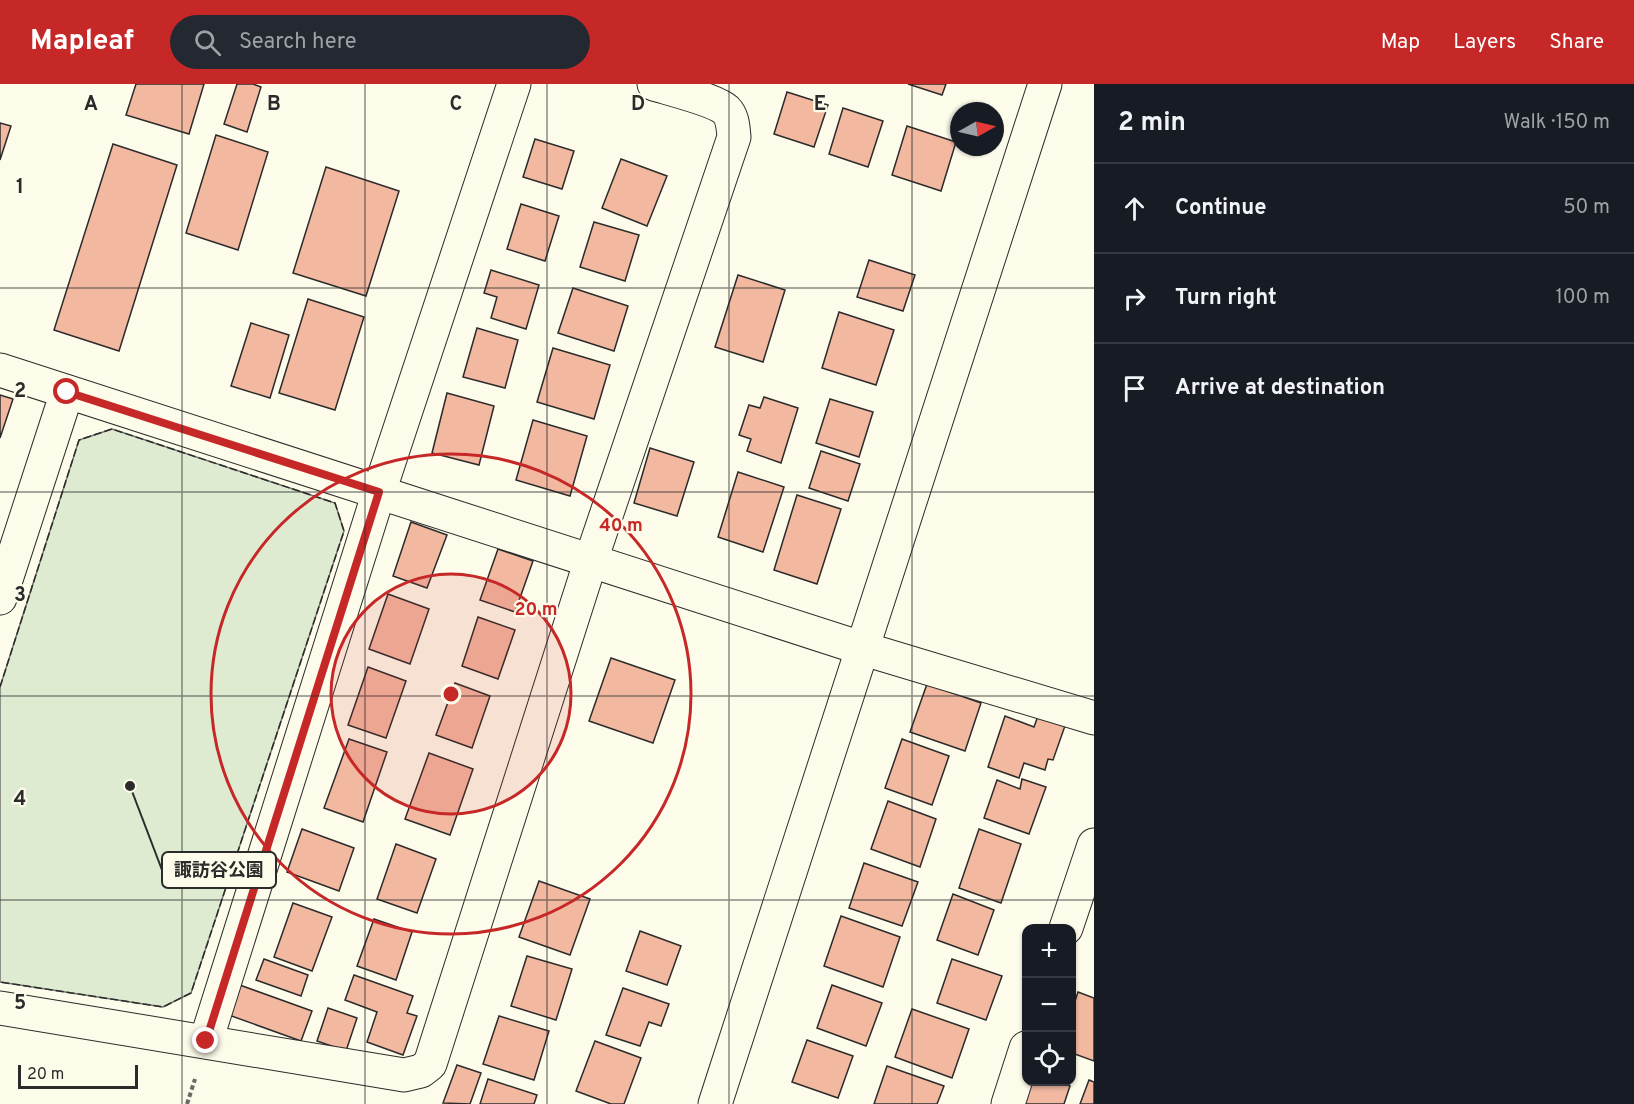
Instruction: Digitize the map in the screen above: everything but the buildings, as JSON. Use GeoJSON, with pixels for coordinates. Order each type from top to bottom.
{"type":"FeatureCollection","features":[{"type":"Feature","properties":{"kind":"street"},"geometry":{"type":"LineString","coordinates":[[206,1041],[379,492],[514,84]]}},
{"type":"Feature","properties":{"kind":"street"},"geometry":{"type":"LineString","coordinates":[[0,1008],[404,1075],[421,1071],[430,1064],[591,560],[734,137],[732,122],[727,111],[718,105],[654,84]]}},
{"type":"Feature","properties":{"kind":"street"},"geometry":{"type":"LineString","coordinates":[[715,1104],[1045,84]]}},
{"type":"Feature","properties":{"kind":"street"},"geometry":{"type":"LineString","coordinates":[[0,370],[861,648],[1094,718]]}},
{"type":"Feature","properties":{"kind":"street"},"geometry":{"type":"LineString","coordinates":[[0,598],[67,392]]}},
{"type":"Feature","properties":{"kind":"street"},"geometry":{"type":"LineString","coordinates":[[1067,924],[1094,845]]}},
{"type":"Feature","properties":{"kind":"street"},"geometry":{"type":"LineString","coordinates":[[1008,1104],[1022,1060]]}},
{"type":"Feature","properties":{"kind":"green space"},"geometry":{"type":"Polygon","coordinates":[[[112,429],[335,503],[344,531],[191,993],[163,1007],[0,982],[0,687],[79,440],[112,429]]]}},
{"type":"Feature","properties":{"kind":"fence"},"geometry":{"type":"LineString","coordinates":[[0,687],[79,440],[112,429],[335,503],[344,531],[191,993],[163,1007],[0,982]]}},
{"type":"Feature","properties":{"kind":"place","name":"諏訪谷公園"},"geometry":{"type":"Point","coordinates":[130,786]}},
{"type":"Feature","properties":{"kind":"route"},"geometry":{"type":"LineString","coordinates":[[67,392],[379,492],[206,1041]]}}]}
